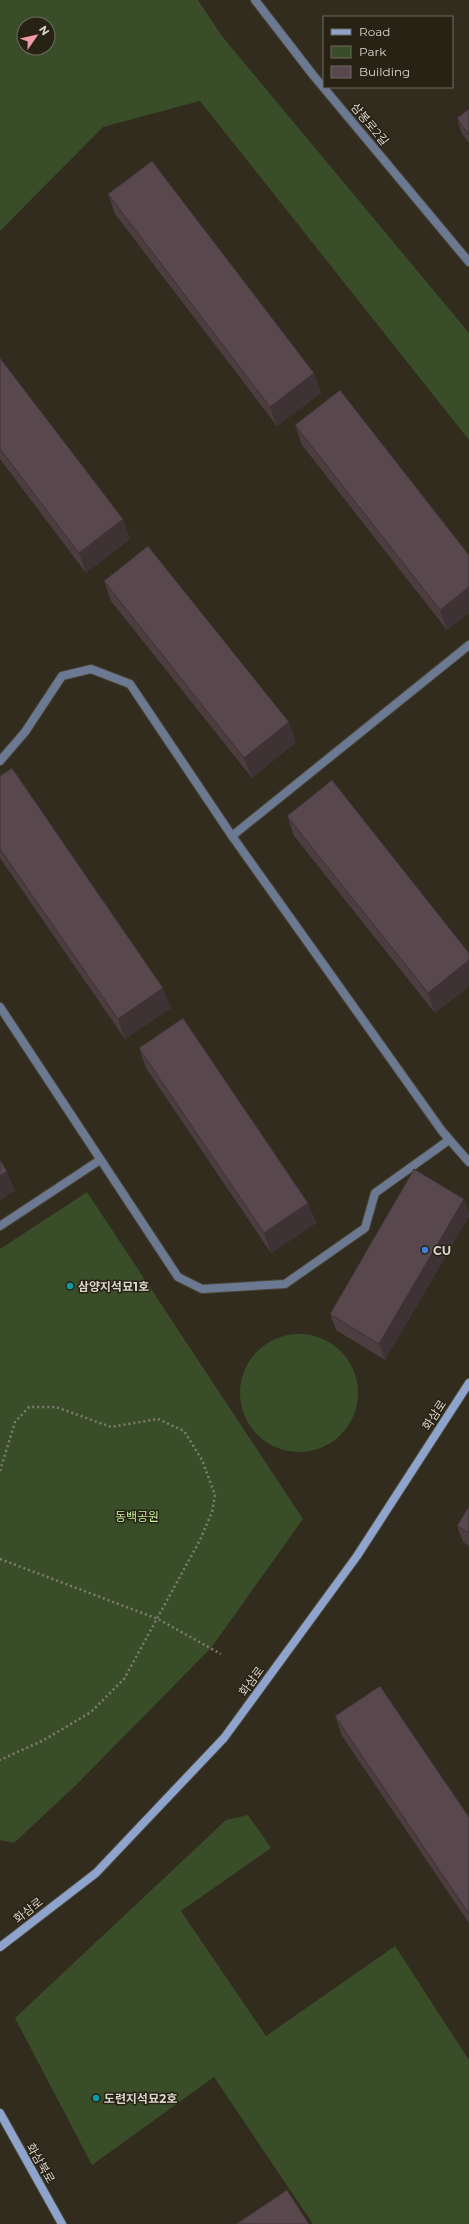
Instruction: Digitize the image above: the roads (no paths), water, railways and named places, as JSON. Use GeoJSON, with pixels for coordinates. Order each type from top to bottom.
{"type":"FeatureCollection","features":[{"type":"Feature","properties":{"kind":"street","name":"삼봉로2길"},"geometry":{"type":"LineString","coordinates":[[255,0],[323,87]]}},
{"type":"Feature","properties":{"kind":"street","name":"삼봉로2길"},"geometry":{"type":"LineString","coordinates":[[324,88],[469,262]]}},
{"type":"Feature","properties":{"kind":"street"},"geometry":{"type":"LineString","coordinates":[[232,836],[469,645]]}},
{"type":"Feature","properties":{"kind":"street"},"geometry":{"type":"LineString","coordinates":[[0,761],[25,732],[62,676],[91,669],[130,684],[232,836],[449,1140],[469,1162]]}},
{"type":"Feature","properties":{"kind":"street"},"geometry":{"type":"LineString","coordinates":[[0,1007],[178,1277],[202,1289],[286,1284],[364,1228],[375,1193],[449,1140]]}},
{"type":"Feature","properties":{"kind":"street"},"geometry":{"type":"LineString","coordinates":[[0,1226],[100,1160]]}},
{"type":"Feature","properties":{"kind":"street","name":"화삼로"},"geometry":{"type":"LineString","coordinates":[[0,1947],[96,1873],[224,1738],[357,1556],[469,1383]]}},
{"type":"Feature","properties":{"kind":"street","name":"화삼북로"},"geometry":{"type":"LineString","coordinates":[[0,2113],[62,2224]]}},
{"type":"Feature","properties":{"kind":"place","name":"CU"},"geometry":{"type":"Point","coordinates":[425,1250]}},
{"type":"Feature","properties":{"kind":"place","name":"삼양지석묘1호"},"geometry":{"type":"Point","coordinates":[70,1286]}},
{"type":"Feature","properties":{"kind":"place","name":"도련지석묘2호"},"geometry":{"type":"Point","coordinates":[96,2098]}},
{"type":"Feature","properties":{"kind":"park label","name":"동백공원"},"geometry":{"type":"Point","coordinates":[137,1516]}}]}
